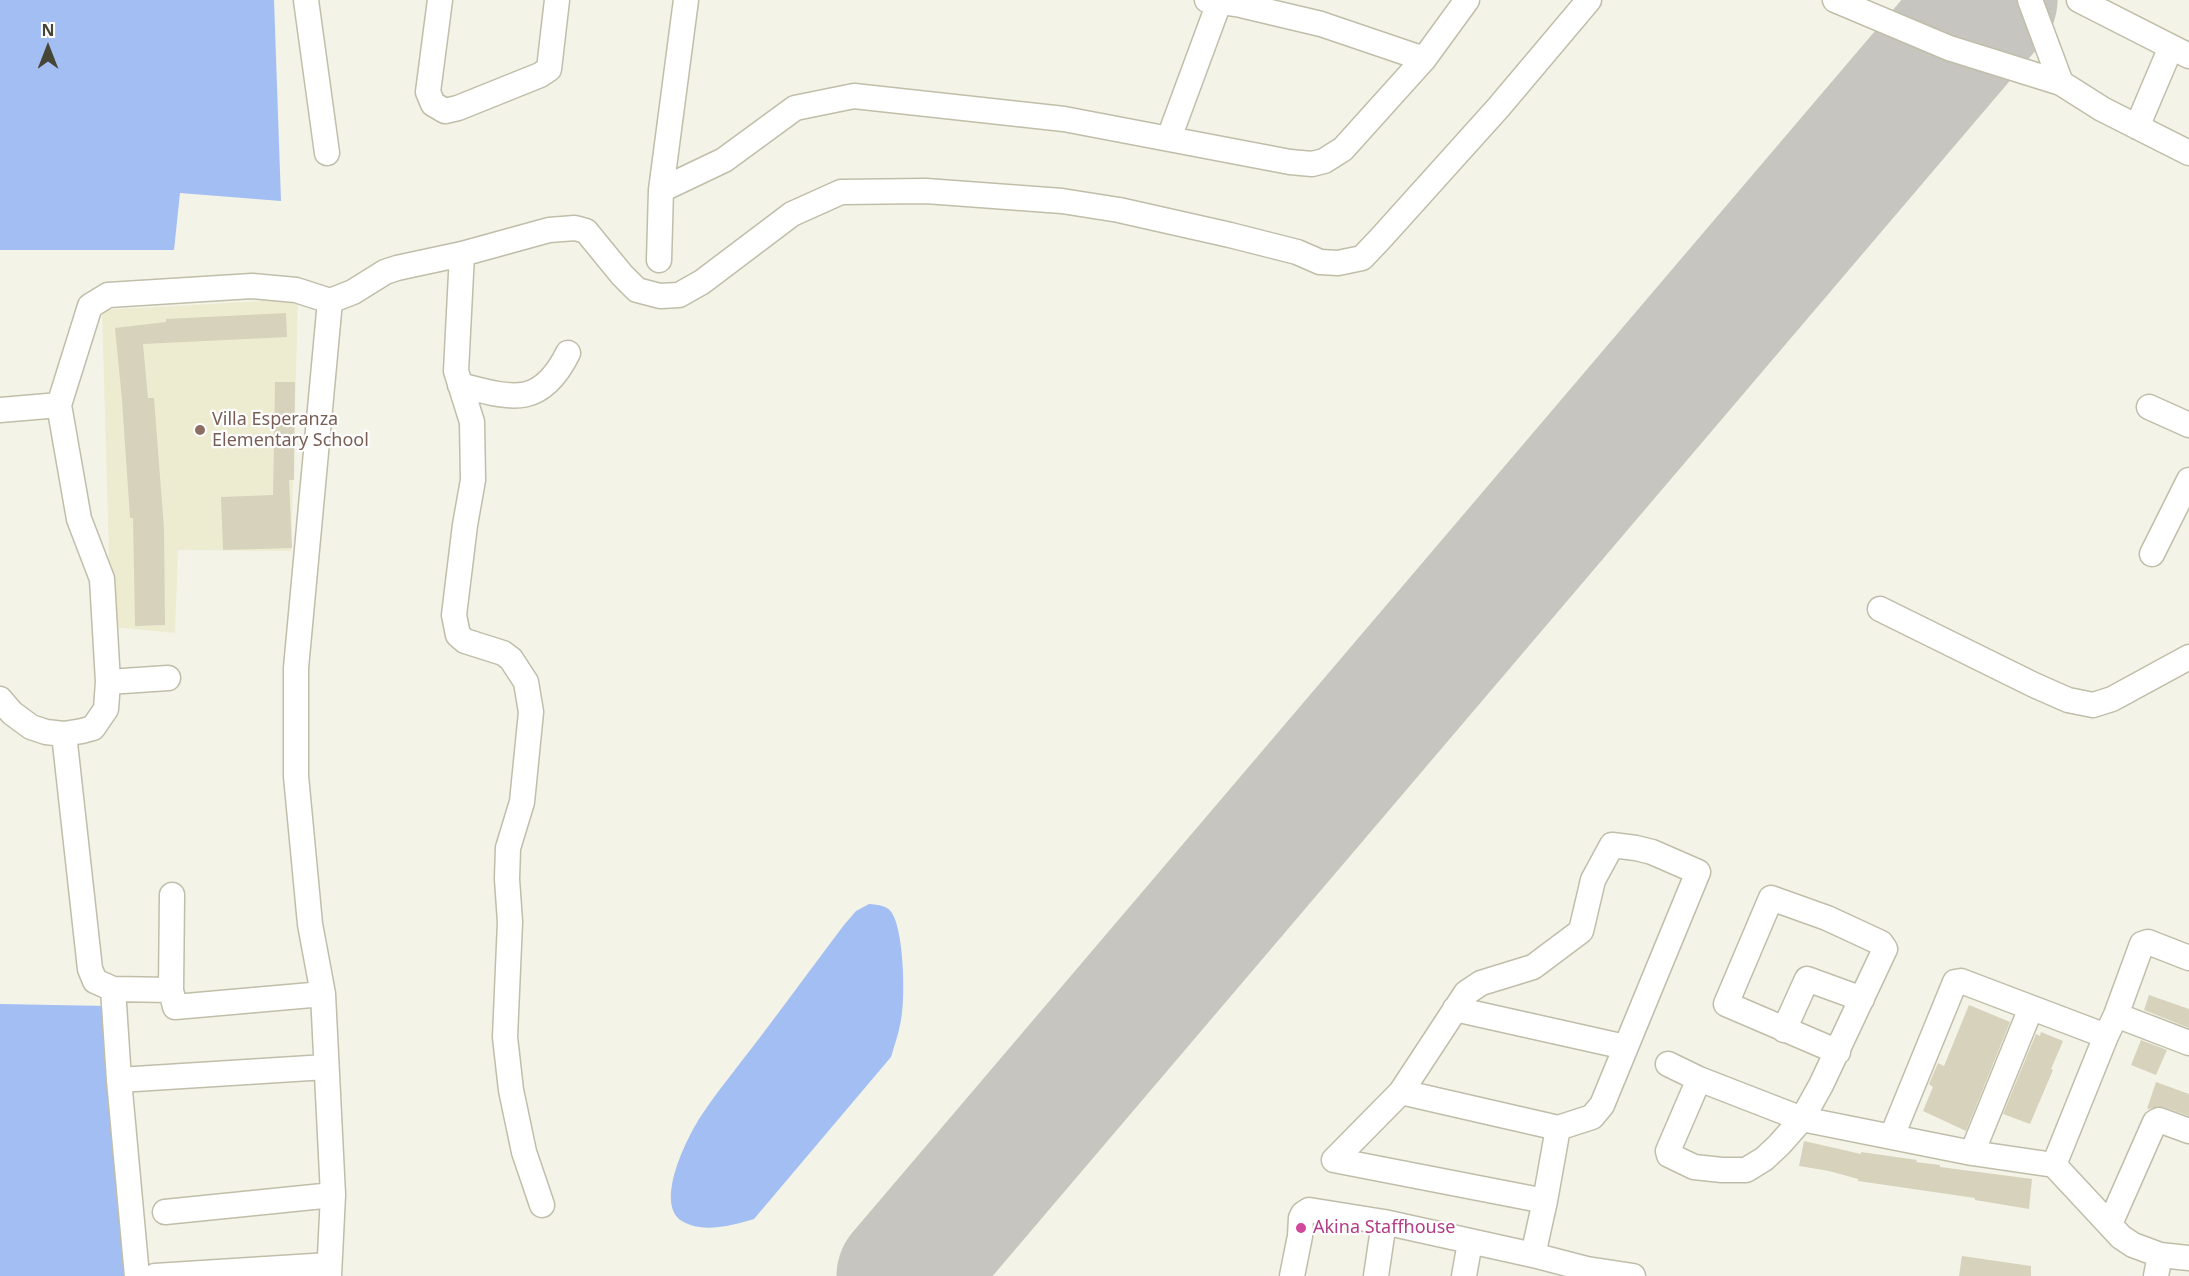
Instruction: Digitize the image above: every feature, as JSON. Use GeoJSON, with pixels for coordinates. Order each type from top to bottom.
{"type":"FeatureCollection","features":[{"type":"Feature","properties":{"kind":"street"},"geometry":{"type":"LineString","coordinates":[[306,0],[327,153]]}},
{"type":"Feature","properties":{"kind":"street"},"geometry":{"type":"LineString","coordinates":[[440,0],[428,92],[433,104],[446,111],[530,79],[549,69],[552,59],[557,0]]}},
{"type":"Feature","properties":{"kind":"street"},"geometry":{"type":"LineString","coordinates":[[659,260],[661,190],[686,0]]}},
{"type":"Feature","properties":{"kind":"street"},"geometry":{"type":"LineString","coordinates":[[661,190],[724,160],[795,108],[854,96],[1064,119],[1290,162],[1312,164],[1324,161],[1343,149],[1424,59],[1467,0]]}},
{"type":"Feature","properties":{"kind":"street"},"geometry":{"type":"LineString","coordinates":[[0,699],[12,713],[31,727],[64,734],[93,728],[106,709],[108,682],[102,579],[78,519],[59,405],[90,306],[108,296],[252,286],[296,290],[330,301],[353,292],[397,267],[462,254],[549,230],[575,228],[586,231],[622,276],[637,290],[660,296],[679,296],[702,282],[792,214],[841,192],[916,191],[1062,201],[1119,210],[1230,235],[1297,252],[1320,262],[1350,261],[1362,258],[1382,238],[1498,108],[1589,0]]}},
{"type":"Feature","properties":{"kind":"street"},"geometry":{"type":"LineString","coordinates":[[1835,0],[1949,48],[2061,83],[2102,109],[2189,153]]}},
{"type":"Feature","properties":{"kind":"street"},"geometry":{"type":"LineString","coordinates":[[2030,0],[2061,83]]}},
{"type":"Feature","properties":{"kind":"street"},"geometry":{"type":"LineString","coordinates":[[2079,0],[2180,51],[2137,127]]}},
{"type":"Feature","properties":{"kind":"street"},"geometry":{"type":"LineString","coordinates":[[1169,138],[1215,1],[1321,24],[1424,59]]}},
{"type":"Feature","properties":{"kind":"street"},"geometry":{"type":"LineString","coordinates":[[462,254],[456,371],[472,422],[473,480],[454,615],[458,635],[465,641],[503,653],[511,659],[526,682],[531,712],[522,802],[508,848],[510,959],[505,1037],[511,1090],[524,1152],[542,1205]]}},
{"type":"Feature","properties":{"kind":"street"},"geometry":{"type":"LineString","coordinates":[[155,1276],[329,1271],[333,1196],[323,994],[310,924],[296,776],[296,679],[330,301]]}},
{"type":"Feature","properties":{"kind":"street"},"geometry":{"type":"LineString","coordinates":[[460,385],[490,393],[527,395],[543,387],[552,378],[568,353]]}},
{"type":"Feature","properties":{"kind":"street"},"geometry":{"type":"LineString","coordinates":[[0,410],[59,405]]}},
{"type":"Feature","properties":{"kind":"street"},"geometry":{"type":"LineString","coordinates":[[2149,407],[2189,425]]}},
{"type":"Feature","properties":{"kind":"street"},"geometry":{"type":"LineString","coordinates":[[2152,554],[2183,503],[2189,480]]}},
{"type":"Feature","properties":{"kind":"street"},"geometry":{"type":"LineString","coordinates":[[1880,609],[2034,685],[2068,700],[2085,704],[2099,704],[2112,699],[2189,657]]}},
{"type":"Feature","properties":{"kind":"street"},"geometry":{"type":"LineString","coordinates":[[108,682],[168,678]]}},
{"type":"Feature","properties":{"kind":"street"},"geometry":{"type":"LineString","coordinates":[[64,734],[90,969],[95,981],[113,989],[171,990]]}},
{"type":"Feature","properties":{"kind":"street"},"geometry":{"type":"LineString","coordinates":[[1401,1092],[1558,1128],[1592,1117],[1608,1094],[1614,1073],[1698,872],[1636,848],[1612,845],[1593,880],[1581,931],[1533,967],[1472,988],[1455,1009],[1401,1092],[1334,1160],[1545,1201]]}},
{"type":"Feature","properties":{"kind":"street"},"geometry":{"type":"LineString","coordinates":[[172,895],[171,990],[174,1007],[323,994]]}},
{"type":"Feature","properties":{"kind":"street"},"geometry":{"type":"LineString","coordinates":[[1699,1079],[1668,1151],[1669,1155],[1694,1167],[1722,1170],[1746,1170],[1764,1159],[1802,1119],[1838,1052],[1885,949],[1884,946],[1827,918],[1771,898],[1725,1001],[1727,1006],[1838,1052]]}},
{"type":"Feature","properties":{"kind":"street"},"geometry":{"type":"LineString","coordinates":[[2055,1165],[2142,944],[2148,942],[2189,958]]}},
{"type":"Feature","properties":{"kind":"street"},"geometry":{"type":"LineString","coordinates":[[1784,1030],[1807,979],[1862,999]]}},
{"type":"Feature","properties":{"kind":"street"},"geometry":{"type":"LineString","coordinates":[[1892,1136],[1955,982],[1961,981],[2031,1008],[2189,1044]]}},
{"type":"Feature","properties":{"kind":"street"},"geometry":{"type":"LineString","coordinates":[[113,989],[137,1276]]}},
{"type":"Feature","properties":{"kind":"street"},"geometry":{"type":"LineString","coordinates":[[1972,1153],[2031,1008]]}},
{"type":"Feature","properties":{"kind":"street"},"geometry":{"type":"LineString","coordinates":[[1455,1009],[1625,1047]]}},
{"type":"Feature","properties":{"kind":"street"},"geometry":{"type":"LineString","coordinates":[[1668,1064],[1699,1079],[1802,1119],[1972,1153],[2055,1165],[2127,1241],[2158,1266],[2189,1258]]}},
{"type":"Feature","properties":{"kind":"street"},"geometry":{"type":"LineString","coordinates":[[119,1080],[326,1067]]}},
{"type":"Feature","properties":{"kind":"street"},"geometry":{"type":"LineString","coordinates":[[2110,1224],[2155,1122],[2159,1120],[2189,1131]]}},
{"type":"Feature","properties":{"kind":"street"},"geometry":{"type":"LineString","coordinates":[[1533,1255],[1558,1128]]}},
{"type":"Feature","properties":{"kind":"street"},"geometry":{"type":"LineString","coordinates":[[165,1212],[333,1196]]}},
{"type":"Feature","properties":{"kind":"street"},"geometry":{"type":"LineString","coordinates":[[1292,1276],[1301,1218],[1310,1210],[1384,1222],[1533,1255],[1586,1273],[1633,1276]]}},
{"type":"Feature","properties":{"kind":"street"},"geometry":{"type":"LineString","coordinates":[[1376,1276],[1384,1222]]}},
{"type":"Feature","properties":{"kind":"street"},"geometry":{"type":"LineString","coordinates":[[1464,1276],[1470,1242]]}},
{"type":"Feature","properties":{"kind":"shaded area","name":"Villa Esperanza Elementary School"},"geometry":{"type":"Polygon","coordinates":[[[298,299],[291,551],[178,550],[175,633],[111,627],[102,310],[298,299]]]}},
{"type":"Feature","properties":{"kind":"water"},"geometry":{"type":"Polygon","coordinates":[[[0,0],[274,0],[281,201],[180,193],[174,250],[0,250],[0,0]]]}},
{"type":"Feature","properties":{"kind":"water"},"geometry":{"type":"Polygon","coordinates":[[[869,904],[889,909],[897,925],[900,938],[903,969],[902,1015],[891,1057],[754,1219],[728,1226],[708,1228],[682,1221],[674,1212],[671,1199],[672,1184],[676,1168],[697,1123],[844,925],[856,911],[869,904]]]}},
{"type":"Feature","properties":{"kind":"water"},"geometry":{"type":"Polygon","coordinates":[[[0,1004],[107,1006],[130,1276],[0,1276],[0,1004]]]}},
{"type":"Feature","properties":{"kind":"building"},"geometry":{"type":"Polygon","coordinates":[[[286,313],[287,337],[143,344],[148,398],[154,398],[164,529],[165,625],[135,626],[133,518],[130,518],[115,328],[166,322],[166,319],[286,313]]]}},
{"type":"Feature","properties":{"kind":"building"},"geometry":{"type":"Polygon","coordinates":[[[275,382],[295,382],[294,480],[289,480],[292,548],[223,550],[221,497],[273,495],[275,382]]]}},
{"type":"Feature","properties":{"kind":"building"},"geometry":{"type":"Polygon","coordinates":[[[2149,995],[2189,1009],[2189,1028],[2144,1010],[2149,995]]]}},
{"type":"Feature","properties":{"kind":"building"},"geometry":{"type":"Polygon","coordinates":[[[1969,1005],[2010,1022],[1966,1131],[1923,1111],[1933,1087],[1929,1084],[1938,1063],[1944,1066],[1969,1005]]]}},
{"type":"Feature","properties":{"kind":"building"},"geometry":{"type":"Polygon","coordinates":[[[2041,1032],[2063,1041],[2030,1124],[2003,1114],[2036,1034],[2040,1036],[2041,1032]]]}},
{"type":"Feature","properties":{"kind":"building"},"geometry":{"type":"Polygon","coordinates":[[[2141,1040],[2167,1050],[2156,1075],[2131,1065],[2141,1040]]]}},
{"type":"Feature","properties":{"kind":"building"},"geometry":{"type":"Polygon","coordinates":[[[2156,1082],[2189,1094],[2189,1116],[2163,1107],[2147,1109],[2156,1082]]]}},
{"type":"Feature","properties":{"kind":"building"},"geometry":{"type":"Polygon","coordinates":[[[1804,1141],[1861,1154],[1861,1152],[1917,1160],[1916,1162],[1940,1165],[1940,1167],[2032,1179],[2029,1209],[1975,1200],[1975,1198],[1858,1181],[1858,1179],[1829,1171],[1799,1166],[1804,1141]]]}},
{"type":"Feature","properties":{"kind":"building"},"geometry":{"type":"Polygon","coordinates":[[[1962,1256],[2031,1266],[2031,1276],[1959,1276],[1962,1256]]]}},
{"type":"Feature","properties":{"kind":"runway"},"geometry":{"type":"LineString","coordinates":[[904,1276],[1990,0]]}},
{"type":"Feature","properties":{"kind":"place","name":"Villa Esperanza Elementary School"},"geometry":{"type":"Point","coordinates":[200,430]}},
{"type":"Feature","properties":{"kind":"place","name":"Akina Staffhouse"},"geometry":{"type":"Point","coordinates":[1301,1228]}}]}
